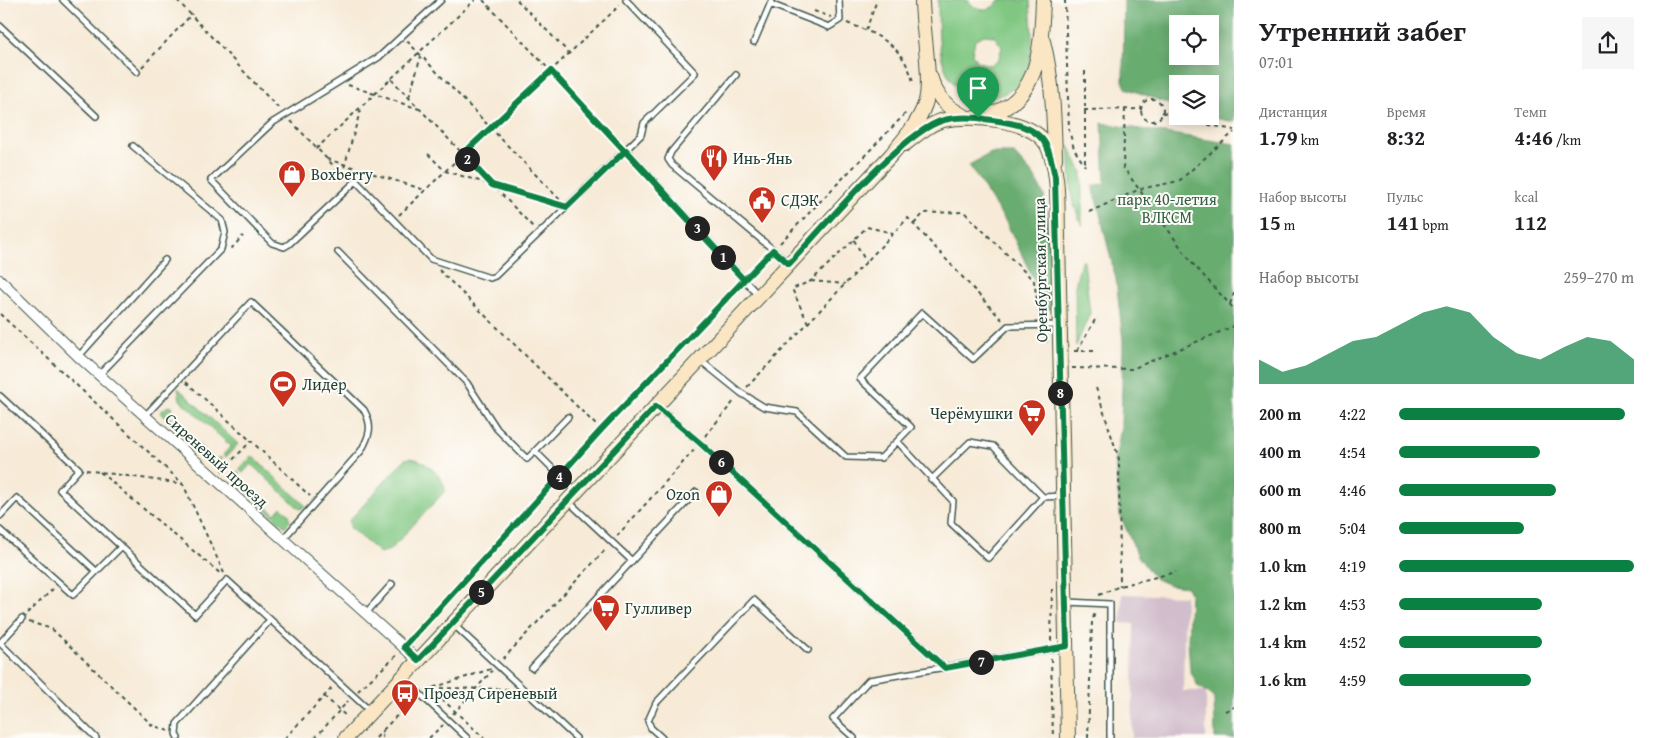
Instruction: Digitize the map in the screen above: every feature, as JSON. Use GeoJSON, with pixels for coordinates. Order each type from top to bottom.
{"type":"FeatureCollection","features":[{"type":"Feature","properties":{"kind":"main road"},"geometry":{"type":"LineString","coordinates":[[925,59],[937,95],[946,105],[972,118],[1001,109],[1019,96],[1035,72],[1042,35],[1043,0]]}},
{"type":"Feature","properties":{"kind":"main road"},"geometry":{"type":"LineString","coordinates":[[346,738],[891,155],[916,122],[926,102],[928,87],[920,4]]}},
{"type":"Feature","properties":{"kind":"main road"},"geometry":{"type":"LineString","coordinates":[[1042,35],[1054,96],[1055,177]]}},
{"type":"Feature","properties":{"kind":"main road","name":"Оренбургская улица"},"geometry":{"type":"LineString","coordinates":[[891,155],[927,128],[942,120],[972,118],[1023,126],[1036,133],[1048,148],[1055,177],[1060,325],[1068,738]]}},
{"type":"Feature","properties":{"kind":"street","name":"Сиреневый проезд"},"geometry":{"type":"LineString","coordinates":[[0,280],[78,356],[418,660]]}},
{"type":"Feature","properties":{"kind":"lane"},"geometry":{"type":"LineString","coordinates":[[63,0],[137,72]]}},
{"type":"Feature","properties":{"kind":"lane"},"geometry":{"type":"LineString","coordinates":[[441,0],[379,57],[272,123],[211,180],[272,243],[278,247],[289,244],[356,181],[431,259],[490,278],[495,276],[641,135],[644,123],[694,73],[626,0]]}},
{"type":"Feature","properties":{"kind":"lane"},"geometry":{"type":"LineString","coordinates":[[754,42],[771,2],[829,27],[840,20],[839,0]]}},
{"type":"Feature","properties":{"kind":"lane"},"geometry":{"type":"LineString","coordinates":[[0,26],[96,116]]}},
{"type":"Feature","properties":{"kind":"lane"},"geometry":{"type":"LineString","coordinates":[[736,75],[670,152],[668,160],[789,264]]}},
{"type":"Feature","properties":{"kind":"lane"},"geometry":{"type":"LineString","coordinates":[[99,375],[221,249],[225,232],[222,220],[133,146]]}},
{"type":"Feature","properties":{"kind":"lane"},"geometry":{"type":"LineString","coordinates":[[626,150],[759,296]]}},
{"type":"Feature","properties":{"kind":"lane"},"geometry":{"type":"LineString","coordinates":[[338,252],[467,383],[503,435],[527,459],[568,418]]}},
{"type":"Feature","properties":{"kind":"lane"},"geometry":{"type":"LineString","coordinates":[[78,356],[166,260]]}},
{"type":"Feature","properties":{"kind":"lane"},"geometry":{"type":"LineString","coordinates":[[145,416],[251,302],[364,410],[371,422],[370,436],[361,451],[283,539]]}},
{"type":"Feature","properties":{"kind":"lane"},"geometry":{"type":"LineString","coordinates":[[700,359],[741,393],[764,407],[797,412],[846,457],[881,458],[911,428],[860,379],[922,313],[973,359],[1008,326],[1060,325]]}},
{"type":"Feature","properties":{"kind":"lane"},"geometry":{"type":"LineString","coordinates":[[0,396],[79,469],[60,490],[195,615],[227,580],[370,711]]}},
{"type":"Feature","properties":{"kind":"lane"},"geometry":{"type":"LineString","coordinates":[[656,406],[700,443],[945,668]]}},
{"type":"Feature","properties":{"kind":"lane"},"geometry":{"type":"LineString","coordinates":[[898,442],[931,480],[953,501],[951,523],[988,558],[1043,497],[1063,496]]}},
{"type":"Feature","properties":{"kind":"lane"},"geometry":{"type":"LineString","coordinates":[[931,480],[970,442],[993,446],[1043,497]]}},
{"type":"Feature","properties":{"kind":"lane"},"geometry":{"type":"LineString","coordinates":[[535,452],[560,476],[571,496],[612,542],[632,561]]}},
{"type":"Feature","properties":{"kind":"lane"},"geometry":{"type":"LineString","coordinates":[[532,668],[696,492]]}},
{"type":"Feature","properties":{"kind":"lane"},"geometry":{"type":"LineString","coordinates":[[0,516],[17,498],[96,571]]}},
{"type":"Feature","properties":{"kind":"lane"},"geometry":{"type":"LineString","coordinates":[[0,530],[73,595],[121,547]]}},
{"type":"Feature","properties":{"kind":"lane"},"geometry":{"type":"LineString","coordinates":[[366,613],[392,584]]}},
{"type":"Feature","properties":{"kind":"lane"},"geometry":{"type":"LineString","coordinates":[[662,738],[651,728],[648,721],[656,703],[754,600],[808,650]]}},
{"type":"Feature","properties":{"kind":"lane"},"geometry":{"type":"LineString","coordinates":[[1066,602],[1096,605],[1110,604],[1110,738]]}},
{"type":"Feature","properties":{"kind":"lane"},"geometry":{"type":"LineString","coordinates":[[22,619],[0,643],[96,738]]}},
{"type":"Feature","properties":{"kind":"lane"},"geometry":{"type":"LineString","coordinates":[[177,736],[177,724],[270,620]]}},
{"type":"Feature","properties":{"kind":"lane"},"geometry":{"type":"LineString","coordinates":[[452,623],[576,738]]}},
{"type":"Feature","properties":{"kind":"lane"},"geometry":{"type":"LineString","coordinates":[[852,737],[833,719],[869,680],[1067,646]]}},
{"type":"Feature","properties":{"kind":"lane"},"geometry":{"type":"LineString","coordinates":[[402,677],[468,738]]}},
{"type":"Feature","properties":{"kind":"path"},"geometry":{"type":"LineString","coordinates":[[316,149],[475,0]]}},
{"type":"Feature","properties":{"kind":"path"},"geometry":{"type":"LineString","coordinates":[[484,0],[626,150]]}},
{"type":"Feature","properties":{"kind":"path"},"geometry":{"type":"LineString","coordinates":[[517,0],[570,53]]}},
{"type":"Feature","properties":{"kind":"path"},"geometry":{"type":"LineString","coordinates":[[393,220],[626,0]]}},
{"type":"Feature","properties":{"kind":"path"},"geometry":{"type":"LineString","coordinates":[[866,30],[877,0]]}},
{"type":"Feature","properties":{"kind":"path"},"geometry":{"type":"LineString","coordinates":[[1065,0],[1070,130],[1074,149],[1085,166],[1085,71]]}},
{"type":"Feature","properties":{"kind":"path"},"geometry":{"type":"LineString","coordinates":[[806,8],[883,37],[909,65],[915,89]]}},
{"type":"Feature","properties":{"kind":"path"},"geometry":{"type":"LineString","coordinates":[[137,72],[192,14]]}},
{"type":"Feature","properties":{"kind":"path"},"geometry":{"type":"LineString","coordinates":[[402,36],[567,207]]}},
{"type":"Feature","properties":{"kind":"path"},"geometry":{"type":"LineString","coordinates":[[409,98],[421,56]]}},
{"type":"Feature","properties":{"kind":"path"},"geometry":{"type":"LineString","coordinates":[[391,79],[539,234]]}},
{"type":"Feature","properties":{"kind":"path"},"geometry":{"type":"LineString","coordinates":[[338,82],[420,110]]}},
{"type":"Feature","properties":{"kind":"path"},"geometry":{"type":"LineString","coordinates":[[1153,99],[1161,104],[1162,112],[1158,119],[1149,120],[1142,116],[1141,109],[1145,102],[1153,99]]}},
{"type":"Feature","properties":{"kind":"path"},"geometry":{"type":"LineString","coordinates":[[342,175],[362,106]]}},
{"type":"Feature","properties":{"kind":"path"},"geometry":{"type":"LineString","coordinates":[[393,658],[744,280],[910,109]]}},
{"type":"Feature","properties":{"kind":"path"},"geometry":{"type":"LineString","coordinates":[[1125,109],[1123,167],[1192,263],[1234,309]]}},
{"type":"Feature","properties":{"kind":"path"},"geometry":{"type":"LineString","coordinates":[[1084,110],[1141,109]]}},
{"type":"Feature","properties":{"kind":"path"},"geometry":{"type":"LineString","coordinates":[[1162,112],[1184,120],[1234,131]]}},
{"type":"Feature","properties":{"kind":"path"},"geometry":{"type":"LineString","coordinates":[[1089,212],[1140,190],[1178,181],[1234,131]]}},
{"type":"Feature","properties":{"kind":"path"},"geometry":{"type":"LineString","coordinates":[[428,154],[445,171],[567,207]]}},
{"type":"Feature","properties":{"kind":"path"},"geometry":{"type":"LineString","coordinates":[[325,158],[425,190]]}},
{"type":"Feature","properties":{"kind":"path"},"geometry":{"type":"LineString","coordinates":[[914,224],[924,213],[964,212],[1034,281],[1041,326],[1049,347]]}},
{"type":"Feature","properties":{"kind":"path"},"geometry":{"type":"LineString","coordinates":[[429,738],[612,542],[700,443],[741,393],[908,218],[1008,326]]}},
{"type":"Feature","properties":{"kind":"path"},"geometry":{"type":"LineString","coordinates":[[808,323],[792,289],[811,281],[867,227],[894,233]]}},
{"type":"Feature","properties":{"kind":"path"},"geometry":{"type":"LineString","coordinates":[[854,240],[866,262]]}},
{"type":"Feature","properties":{"kind":"path"},"geometry":{"type":"LineString","coordinates":[[811,281],[846,284]]}},
{"type":"Feature","properties":{"kind":"path"},"geometry":{"type":"LineString","coordinates":[[1230,304],[1234,293]]}},
{"type":"Feature","properties":{"kind":"path"},"geometry":{"type":"LineString","coordinates":[[0,314],[183,484],[227,580]]}},
{"type":"Feature","properties":{"kind":"path"},"geometry":{"type":"LineString","coordinates":[[1095,320],[1076,351],[1096,351]]}},
{"type":"Feature","properties":{"kind":"path"},"geometry":{"type":"LineString","coordinates":[[1060,367],[1132,369],[1234,326]]}},
{"type":"Feature","properties":{"kind":"path"},"geometry":{"type":"LineString","coordinates":[[181,377],[315,501]]}},
{"type":"Feature","properties":{"kind":"path"},"geometry":{"type":"LineString","coordinates":[[1096,388],[1119,459],[1120,586]]}},
{"type":"Feature","properties":{"kind":"path"},"geometry":{"type":"LineString","coordinates":[[215,479],[251,441]]}},
{"type":"Feature","properties":{"kind":"path"},"geometry":{"type":"LineString","coordinates":[[79,469],[183,484]]}},
{"type":"Feature","properties":{"kind":"path"},"geometry":{"type":"LineString","coordinates":[[100,472],[227,580]]}},
{"type":"Feature","properties":{"kind":"path"},"geometry":{"type":"LineString","coordinates":[[1096,596],[1120,586],[1176,572]]}},
{"type":"Feature","properties":{"kind":"path"},"geometry":{"type":"LineString","coordinates":[[59,583],[22,619],[52,629],[152,725],[177,736]]}},
{"type":"Feature","properties":{"kind":"path"},"geometry":{"type":"LineString","coordinates":[[1053,586],[1050,591],[1053,738]]}},
{"type":"Feature","properties":{"kind":"path"},"geometry":{"type":"LineString","coordinates":[[1088,738],[1092,622],[1096,605]]}},
{"type":"Feature","properties":{"kind":"path"},"geometry":{"type":"LineString","coordinates":[[285,738],[338,681]]}},
{"type":"Feature","properties":{"kind":"path"},"geometry":{"type":"LineString","coordinates":[[484,738],[430,688],[477,687],[523,690]]}},
{"type":"Feature","properties":{"kind":"path"},"geometry":{"type":"LineString","coordinates":[[324,696],[340,710]]}},
{"type":"Feature","properties":{"kind":"path"},"geometry":{"type":"LineString","coordinates":[[1225,712],[1234,707]]}},
{"type":"Feature","properties":{"kind":"path"},"geometry":{"type":"LineString","coordinates":[[376,738],[383,730]]}},
{"type":"Feature","properties":{"kind":"shaded area"},"geometry":{"type":"Polygon","coordinates":[[[1122,594],[1185,596],[1183,691],[1206,691],[1206,738],[1132,738],[1134,624],[1121,623],[1122,594]]]}},
{"type":"Feature","properties":{"kind":"green space"},"geometry":{"type":"Polygon","coordinates":[[[938,0],[968,0],[975,7],[983,10],[992,7],[999,0],[1030,0],[1032,35],[1030,61],[1026,74],[1020,83],[1007,92],[991,98],[975,96],[960,89],[951,79],[941,55],[938,0]],[[984,35],[975,40],[972,54],[977,62],[990,65],[998,61],[1002,47],[994,36],[984,35]]]}},
{"type":"Feature","properties":{"kind":"green space"},"geometry":{"type":"Polygon","coordinates":[[[1124,0],[1234,0],[1234,122],[1219,119],[1219,75],[1169,75],[1169,104],[1126,88],[1123,81],[1124,0]]]}},
{"type":"Feature","properties":{"kind":"green space","name":"парк 40-летия ВЛКСМ"},"geometry":{"type":"Polygon","coordinates":[[[1102,123],[1234,144],[1234,738],[1215,738],[1214,697],[1198,686],[1190,670],[1188,641],[1190,594],[1187,587],[1170,585],[1154,578],[1138,556],[1120,515],[1115,460],[1121,428],[1123,341],[1116,279],[1093,186],[1105,183],[1102,123]]]}},
{"type":"Feature","properties":{"kind":"green space"},"geometry":{"type":"Polygon","coordinates":[[[1069,146],[1082,172],[1082,226],[1072,200],[1069,146]]]}},
{"type":"Feature","properties":{"kind":"green space"},"geometry":{"type":"Polygon","coordinates":[[[991,153],[1013,153],[1033,175],[1044,195],[1058,305],[1055,309],[1048,309],[1006,222],[969,165],[991,153]]]}},
{"type":"Feature","properties":{"kind":"green space"},"geometry":{"type":"Polygon","coordinates":[[[1081,261],[1084,261],[1090,313],[1076,346],[1075,286],[1081,261]]]}},
{"type":"Feature","properties":{"kind":"green space"},"geometry":{"type":"Polygon","coordinates":[[[178,388],[238,444],[226,457],[223,455],[231,446],[180,400],[178,388]]]}},
{"type":"Feature","properties":{"kind":"green space"},"geometry":{"type":"Polygon","coordinates":[[[168,406],[173,407],[166,414],[216,461],[220,457],[222,459],[217,465],[160,412],[168,406]]]}},
{"type":"Feature","properties":{"kind":"green space"},"geometry":{"type":"Polygon","coordinates":[[[252,456],[306,506],[300,509],[251,464],[243,473],[239,470],[252,456]]]}},
{"type":"Feature","properties":{"kind":"green space"},"geometry":{"type":"Polygon","coordinates":[[[410,458],[421,461],[433,470],[442,480],[445,491],[390,550],[380,553],[351,529],[349,521],[405,459],[410,458]]]}},
{"type":"Feature","properties":{"kind":"green space"},"geometry":{"type":"Polygon","coordinates":[[[237,472],[240,475],[237,479],[275,514],[281,507],[289,514],[290,521],[285,527],[232,478],[237,472]]]}},
{"type":"Feature","properties":{"kind":"place","name":"Инь-Янь"},"geometry":{"type":"Point","coordinates":[714,182]}},
{"type":"Feature","properties":{"kind":"place","name":"Boxberry"},"geometry":{"type":"Point","coordinates":[292,198]}},
{"type":"Feature","properties":{"kind":"place","name":"СДЭК"},"geometry":{"type":"Point","coordinates":[762,224]}},
{"type":"Feature","properties":{"kind":"place","name":"Лидер"},"geometry":{"type":"Point","coordinates":[283,408]}},
{"type":"Feature","properties":{"kind":"place","name":"Черёмушки"},"geometry":{"type":"Point","coordinates":[1032,437]}},
{"type":"Feature","properties":{"kind":"place","name":"Ozon"},"geometry":{"type":"Point","coordinates":[719,518]}},
{"type":"Feature","properties":{"kind":"place","name":"Гулливер"},"geometry":{"type":"Point","coordinates":[606,632]}},
{"type":"Feature","properties":{"kind":"place","name":"Проезд Сиреневый"},"geometry":{"type":"Point","coordinates":[405,717]}},
{"type":"Feature","properties":{"kind":"route"},"geometry":{"type":"LineString","coordinates":[[978,118],[966,117],[942,120],[927,128],[891,155],[789,264],[773,250],[744,280],[705,237],[626,150],[567,207],[492,185],[463,154],[551,71],[626,150],[744,280],[601,430],[404,647],[418,660],[656,406],[700,443],[945,668],[1067,646],[1055,177],[1048,148],[1036,133],[1023,126],[978,118]]}}]}
